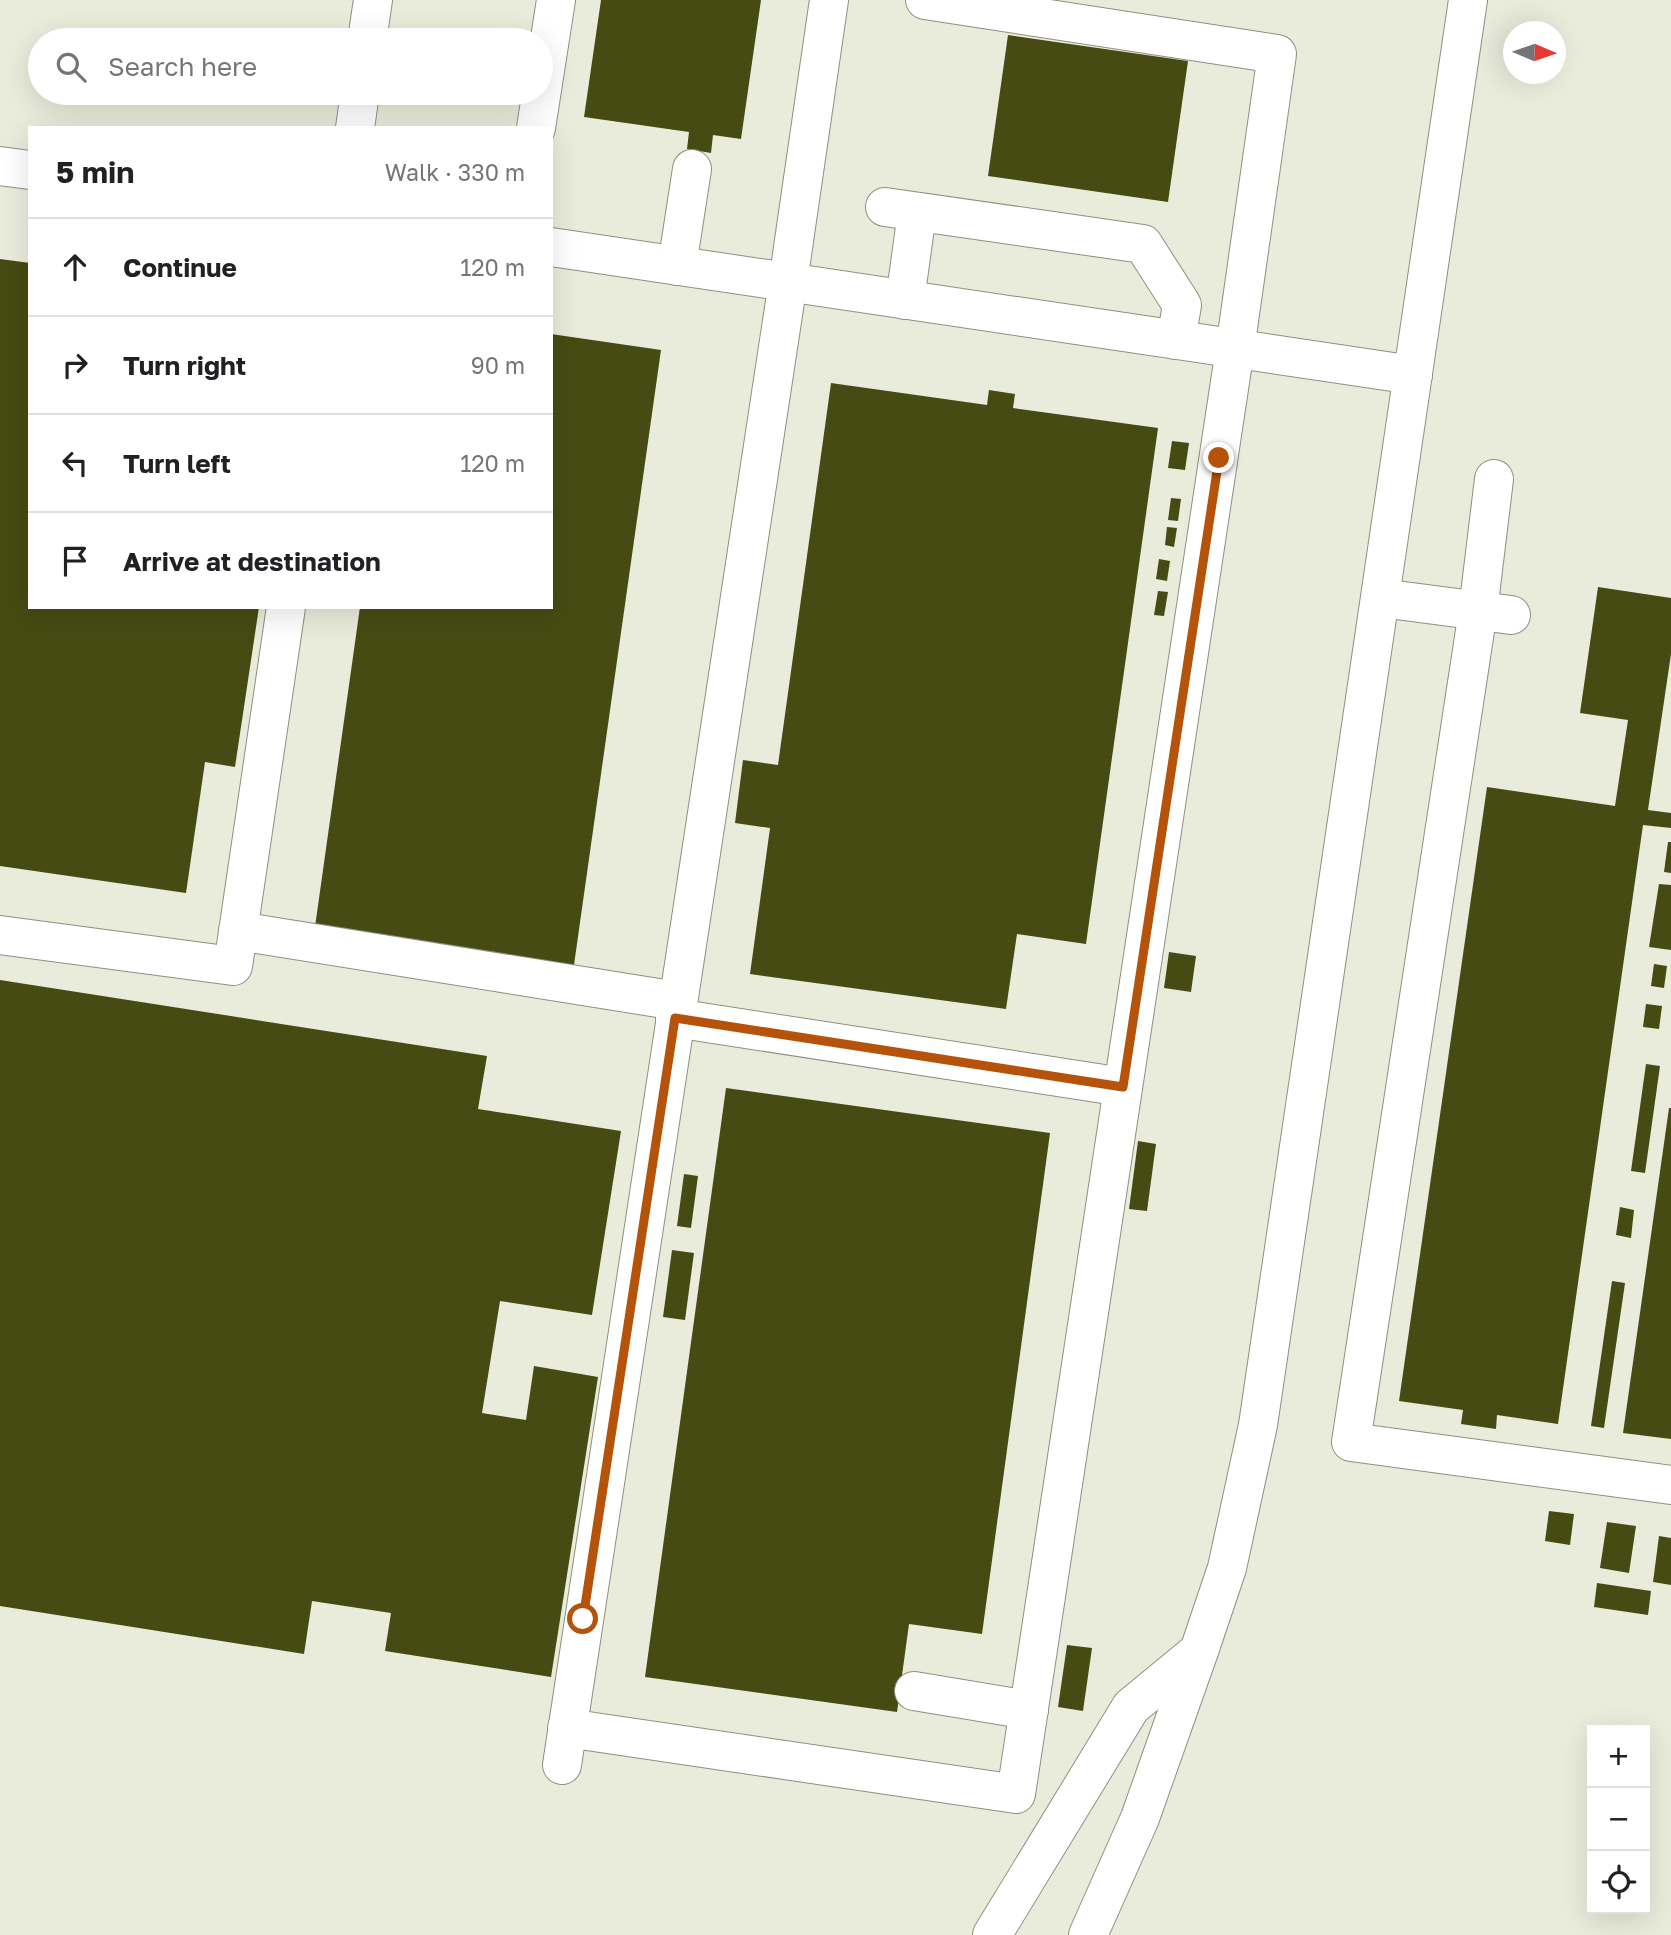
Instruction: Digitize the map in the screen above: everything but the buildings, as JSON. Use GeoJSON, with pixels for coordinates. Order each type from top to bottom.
{"type":"FeatureCollection","features":[{"type":"Feature","properties":{"kind":"street"},"geometry":{"type":"LineString","coordinates":[[369,28],[373,0]]}},
{"type":"Feature","properties":{"kind":"street"},"geometry":{"type":"LineString","coordinates":[[552,28],[556,0]]}},
{"type":"Feature","properties":{"kind":"street"},"geometry":{"type":"LineString","coordinates":[[562,1765],[788,282],[828,0]]}},
{"type":"Feature","properties":{"kind":"street"},"geometry":{"type":"LineString","coordinates":[[567,1728],[1016,1794],[1235,349],[1277,54],[1075,11],[925,0]]}},
{"type":"Feature","properties":{"kind":"street"},"geometry":{"type":"LineString","coordinates":[[1088,1935],[1140,1818],[1227,1568],[1258,1425],[1468,0]]}},
{"type":"Feature","properties":{"kind":"street"},"geometry":{"type":"LineString","coordinates":[[355,126],[358,105]]}},
{"type":"Feature","properties":{"kind":"street"},"geometry":{"type":"LineString","coordinates":[[536,126],[540,105]]}},
{"type":"Feature","properties":{"kind":"street"},"geometry":{"type":"LineString","coordinates":[[0,166],[28,170]]}},
{"type":"Feature","properties":{"kind":"street"},"geometry":{"type":"LineString","coordinates":[[677,266],[692,169]]}},
{"type":"Feature","properties":{"kind":"street"},"geometry":{"type":"LineString","coordinates":[[905,300],[901,210],[1143,244],[1182,305],[1176,340]]}},
{"type":"Feature","properties":{"kind":"street"},"geometry":{"type":"LineString","coordinates":[[553,247],[1413,375]]}},
{"type":"Feature","properties":{"kind":"street"},"geometry":{"type":"LineString","coordinates":[[1494,479],[1495,613],[1351,1441],[1671,1485]]}},
{"type":"Feature","properties":{"kind":"street"},"geometry":{"type":"LineString","coordinates":[[1381,598],[1495,613]]}},
{"type":"Feature","properties":{"kind":"street"},"geometry":{"type":"LineString","coordinates":[[0,935],[233,966],[286,609]]}},
{"type":"Feature","properties":{"kind":"street"},"geometry":{"type":"LineString","coordinates":[[238,931],[1123,1087]]}},
{"type":"Feature","properties":{"kind":"street"},"geometry":{"type":"LineString","coordinates":[[992,1935],[1131,1707],[1199,1651]]}},
{"type":"Feature","properties":{"kind":"street"},"geometry":{"type":"LineString","coordinates":[[914,1691],[1029,1710]]}},
{"type":"Feature","properties":{"kind":"route"},"geometry":{"type":"LineString","coordinates":[[583,1619],[675,1018],[1123,1087],[1219,458]]}}]}
